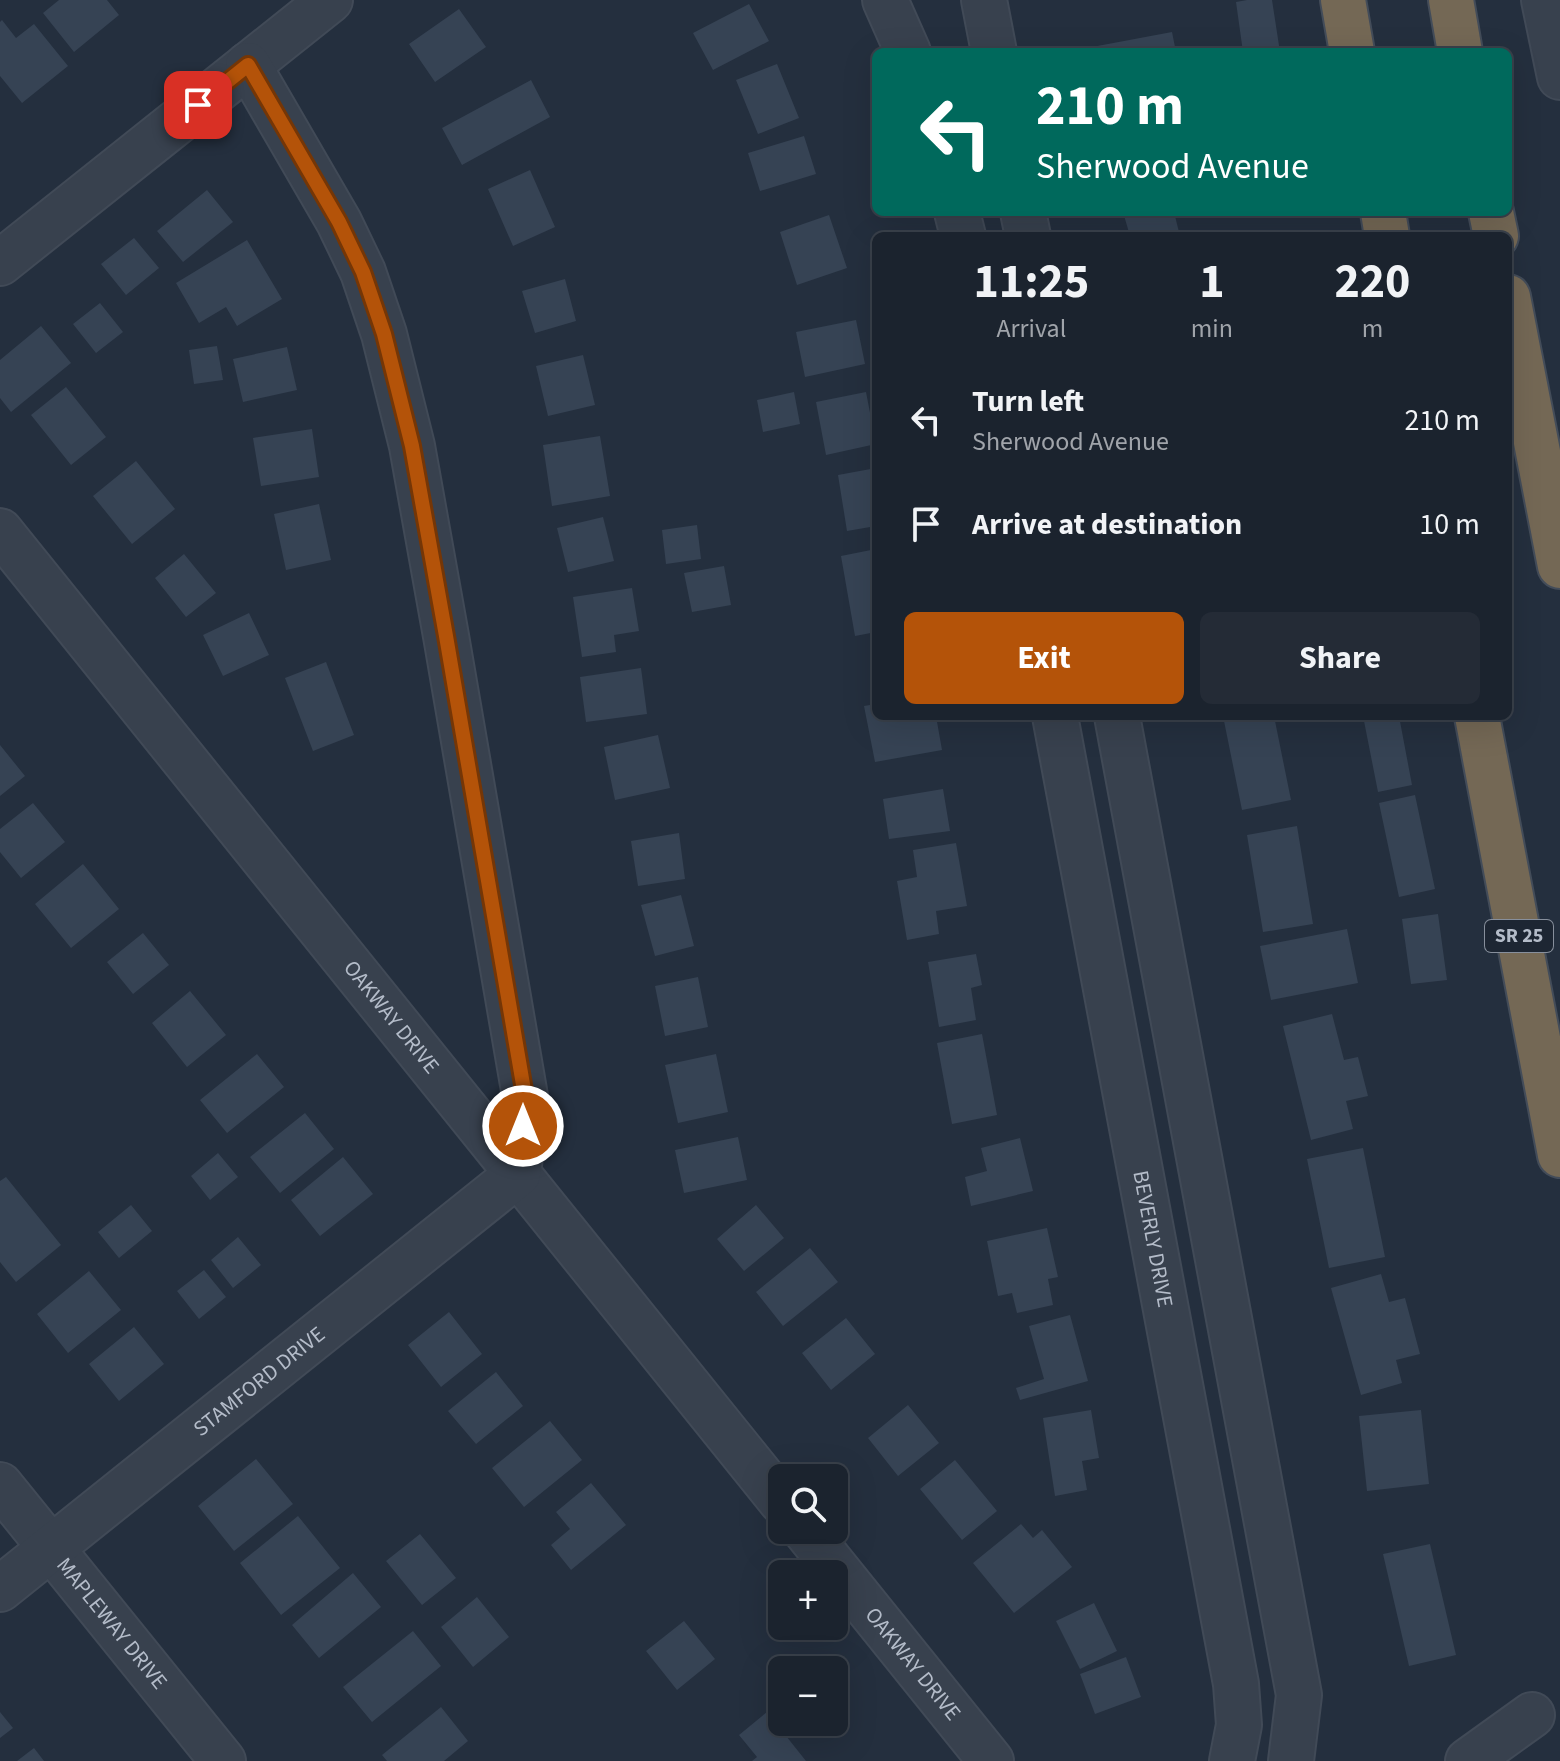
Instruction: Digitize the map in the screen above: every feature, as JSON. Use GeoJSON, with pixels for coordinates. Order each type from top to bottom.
{"type":"FeatureCollection","features":[{"type":"Feature","properties":{"kind":"highway"},"geometry":{"type":"LineString","coordinates":[[1343,0],[1351,48]]}},
{"type":"Feature","properties":{"kind":"highway"},"geometry":{"type":"LineString","coordinates":[[1449,0],[1459,48]]}},
{"type":"Feature","properties":{"kind":"highway"},"geometry":{"type":"LineString","coordinates":[[1512,318],[1560,566]]}},
{"type":"Feature","properties":{"kind":"highway","name":"SR 25"},"geometry":{"type":"LineString","coordinates":[[1478,720],[1560,1155]]}},
{"type":"Feature","properties":{"kind":"street"},"geometry":{"type":"LineString","coordinates":[[0,263],[330,0]]}},
{"type":"Feature","properties":{"kind":"street"},"geometry":{"type":"LineString","coordinates":[[885,0],[906,48]]}},
{"type":"Feature","properties":{"kind":"street"},"geometry":{"type":"LineString","coordinates":[[984,0],[993,48]]}},
{"type":"Feature","properties":{"kind":"street"},"geometry":{"type":"LineString","coordinates":[[1544,0],[1560,77]]}},
{"type":"Feature","properties":{"kind":"street"},"geometry":{"type":"LineString","coordinates":[[248,65],[339,222],[363,272],[384,334],[412,446],[526,1102],[518,1174]]}},
{"type":"Feature","properties":{"kind":"street","name":"OAKWAY DRIVE"},"geometry":{"type":"LineString","coordinates":[[0,531],[768,1485]]}},
{"type":"Feature","properties":{"kind":"street","name":"BEVERLY DRIVE"},"geometry":{"type":"LineString","coordinates":[[1056,720],[1236,1684],[1239,1725],[1232,1761]]}},
{"type":"Feature","properties":{"kind":"street"},"geometry":{"type":"LineString","coordinates":[[1118,720],[1299,1695],[1291,1761]]}},
{"type":"Feature","properties":{"kind":"street","name":"STAMFORD DRIVE"},"geometry":{"type":"LineString","coordinates":[[0,1589],[518,1174]]}},
{"type":"Feature","properties":{"kind":"street","name":"MAPLEWAY DRIVE"},"geometry":{"type":"LineString","coordinates":[[0,1485],[223,1761]]}},
{"type":"Feature","properties":{"kind":"street","name":"OAKWAY DRIVE"},"geometry":{"type":"LineString","coordinates":[[816,1544],[991,1761]]}},
{"type":"Feature","properties":{"kind":"street"},"geometry":{"type":"LineString","coordinates":[[1468,1761],[1532,1715]]}},
{"type":"Feature","properties":{"kind":"building"},"geometry":{"type":"Polygon","coordinates":[[[59,0],[107,0],[119,15],[74,52],[43,13],[59,0]]]}},
{"type":"Feature","properties":{"kind":"building"},"geometry":{"type":"Polygon","coordinates":[[[1272,0],[1279,48],[1242,48],[1236,2],[1272,0]]]}},
{"type":"Feature","properties":{"kind":"building"},"geometry":{"type":"Polygon","coordinates":[[[749,4],[769,41],[713,70],[693,33],[749,4]]]}},
{"type":"Feature","properties":{"kind":"building"},"geometry":{"type":"Polygon","coordinates":[[[459,9],[486,47],[435,82],[409,44],[459,9]]]}},
{"type":"Feature","properties":{"kind":"building"},"geometry":{"type":"Polygon","coordinates":[[[2,20],[16,38],[34,24],[68,66],[22,103],[0,76],[2,20]]]}},
{"type":"Feature","properties":{"kind":"building"},"geometry":{"type":"Polygon","coordinates":[[[1172,32],[1175,48],[1092,48],[1172,32]]]}},
{"type":"Feature","properties":{"kind":"building"},"geometry":{"type":"Polygon","coordinates":[[[777,64],[799,118],[758,134],[736,80],[777,64]]]}},
{"type":"Feature","properties":{"kind":"building"},"geometry":{"type":"Polygon","coordinates":[[[531,80],[550,117],[462,165],[442,128],[531,80]]]}},
{"type":"Feature","properties":{"kind":"building"},"geometry":{"type":"Polygon","coordinates":[[[804,136],[816,174],[760,191],[748,153],[804,136]]]}},
{"type":"Feature","properties":{"kind":"building"},"geometry":{"type":"Polygon","coordinates":[[[530,170],[555,227],[513,246],[488,189],[530,170]]]}},
{"type":"Feature","properties":{"kind":"building"},"geometry":{"type":"Polygon","coordinates":[[[207,190],[233,222],[183,262],[157,231],[207,190]]]}},
{"type":"Feature","properties":{"kind":"building"},"geometry":{"type":"Polygon","coordinates":[[[829,215],[847,268],[797,285],[780,232],[829,215]]]}},
{"type":"Feature","properties":{"kind":"building"},"geometry":{"type":"Polygon","coordinates":[[[1124,216],[1175,216],[1179,232],[1129,232],[1124,216]]]}},
{"type":"Feature","properties":{"kind":"building"},"geometry":{"type":"Polygon","coordinates":[[[134,238],[159,268],[126,295],[101,264],[134,238]]]}},
{"type":"Feature","properties":{"kind":"building"},"geometry":{"type":"Polygon","coordinates":[[[247,240],[282,299],[237,326],[226,307],[199,323],[176,283],[247,240]]]}},
{"type":"Feature","properties":{"kind":"building"},"geometry":{"type":"Polygon","coordinates":[[[565,279],[576,321],[535,333],[522,291],[565,279]]]}},
{"type":"Feature","properties":{"kind":"building"},"geometry":{"type":"Polygon","coordinates":[[[100,303],[123,332],[96,353],[73,324],[100,303]]]}},
{"type":"Feature","properties":{"kind":"building"},"geometry":{"type":"Polygon","coordinates":[[[856,320],[865,364],[805,377],[796,332],[856,320]]]}},
{"type":"Feature","properties":{"kind":"building"},"geometry":{"type":"Polygon","coordinates":[[[41,326],[71,363],[11,412],[0,398],[0,360],[41,326]]]}},
{"type":"Feature","properties":{"kind":"building"},"geometry":{"type":"Polygon","coordinates":[[[217,346],[223,380],[194,384],[189,350],[217,346]]]}},
{"type":"Feature","properties":{"kind":"building"},"geometry":{"type":"Polygon","coordinates":[[[287,347],[297,390],[243,402],[233,359],[287,347]]]}},
{"type":"Feature","properties":{"kind":"building"},"geometry":{"type":"Polygon","coordinates":[[[583,355],[595,405],[548,416],[536,366],[583,355]]]}},
{"type":"Feature","properties":{"kind":"building"},"geometry":{"type":"Polygon","coordinates":[[[66,387],[106,437],[71,465],[31,415],[66,387]]]}},
{"type":"Feature","properties":{"kind":"building"},"geometry":{"type":"Polygon","coordinates":[[[794,392],[800,424],[763,432],[757,400],[794,392]]]}},
{"type":"Feature","properties":{"kind":"building"},"geometry":{"type":"Polygon","coordinates":[[[866,392],[872,423],[872,445],[826,455],[816,402],[866,392]]]}},
{"type":"Feature","properties":{"kind":"building"},"geometry":{"type":"Polygon","coordinates":[[[312,429],[319,477],[261,486],[253,438],[312,429]]]}},
{"type":"Feature","properties":{"kind":"building"},"geometry":{"type":"Polygon","coordinates":[[[600,436],[610,496],[552,506],[543,445],[600,436]]]}},
{"type":"Feature","properties":{"kind":"building"},"geometry":{"type":"Polygon","coordinates":[[[136,461],[175,509],[132,544],[93,496],[136,461]]]}},
{"type":"Feature","properties":{"kind":"building"},"geometry":{"type":"Polygon","coordinates":[[[872,469],[872,527],[847,531],[838,475],[872,469]]]}},
{"type":"Feature","properties":{"kind":"building"},"geometry":{"type":"Polygon","coordinates":[[[319,504],[331,560],[286,570],[274,514],[319,504]]]}},
{"type":"Feature","properties":{"kind":"building"},"geometry":{"type":"Polygon","coordinates":[[[603,517],[614,561],[568,572],[557,528],[603,517]]]}},
{"type":"Feature","properties":{"kind":"building"},"geometry":{"type":"Polygon","coordinates":[[[697,525],[701,559],[666,564],[662,530],[697,525]]]}},
{"type":"Feature","properties":{"kind":"building"},"geometry":{"type":"Polygon","coordinates":[[[872,550],[872,633],[855,636],[841,556],[872,550]]]}},
{"type":"Feature","properties":{"kind":"building"},"geometry":{"type":"Polygon","coordinates":[[[184,554],[216,593],[186,617],[155,578],[184,554]]]}},
{"type":"Feature","properties":{"kind":"building"},"geometry":{"type":"Polygon","coordinates":[[[724,566],[731,605],[692,612],[684,573],[724,566]]]}},
{"type":"Feature","properties":{"kind":"building"},"geometry":{"type":"Polygon","coordinates":[[[632,588],[639,631],[614,635],[616,652],[582,657],[573,597],[632,588]]]}},
{"type":"Feature","properties":{"kind":"building"},"geometry":{"type":"Polygon","coordinates":[[[249,613],[269,655],[223,676],[203,635],[249,613]]]}},
{"type":"Feature","properties":{"kind":"building"},"geometry":{"type":"Polygon","coordinates":[[[326,662],[354,735],[313,751],[285,678],[326,662]]]}},
{"type":"Feature","properties":{"kind":"building"},"geometry":{"type":"Polygon","coordinates":[[[641,668],[647,714],[586,722],[580,677],[641,668]]]}},
{"type":"Feature","properties":{"kind":"building"},"geometry":{"type":"Polygon","coordinates":[[[872,705],[872,720],[937,720],[942,750],[875,762],[864,706],[872,705]]]}},
{"type":"Feature","properties":{"kind":"building"},"geometry":{"type":"Polygon","coordinates":[[[1224,720],[1275,720],[1291,800],[1242,810],[1224,720]]]}},
{"type":"Feature","properties":{"kind":"building"},"geometry":{"type":"Polygon","coordinates":[[[1364,720],[1400,720],[1412,785],[1378,792],[1364,720]]]}},
{"type":"Feature","properties":{"kind":"building"},"geometry":{"type":"Polygon","coordinates":[[[658,735],[670,788],[615,800],[604,747],[658,735]]]}},
{"type":"Feature","properties":{"kind":"building"},"geometry":{"type":"Polygon","coordinates":[[[0,745],[25,776],[0,796],[0,745]]]}},
{"type":"Feature","properties":{"kind":"building"},"geometry":{"type":"Polygon","coordinates":[[[943,789],[950,831],[889,839],[883,799],[943,789]]]}},
{"type":"Feature","properties":{"kind":"building"},"geometry":{"type":"Polygon","coordinates":[[[1415,795],[1435,889],[1399,897],[1379,803],[1415,795]]]}},
{"type":"Feature","properties":{"kind":"building"},"geometry":{"type":"Polygon","coordinates":[[[33,803],[65,842],[21,878],[0,852],[0,829],[33,803]]]}},
{"type":"Feature","properties":{"kind":"building"},"geometry":{"type":"Polygon","coordinates":[[[1297,826],[1313,924],[1263,932],[1247,835],[1297,826]]]}},
{"type":"Feature","properties":{"kind":"building"},"geometry":{"type":"Polygon","coordinates":[[[679,833],[685,879],[638,886],[631,841],[679,833]]]}},
{"type":"Feature","properties":{"kind":"building"},"geometry":{"type":"Polygon","coordinates":[[[956,843],[967,906],[936,911],[939,934],[907,940],[897,881],[917,877],[913,850],[956,843]]]}},
{"type":"Feature","properties":{"kind":"building"},"geometry":{"type":"Polygon","coordinates":[[[83,864],[119,909],[71,948],[35,904],[83,864]]]}},
{"type":"Feature","properties":{"kind":"building"},"geometry":{"type":"Polygon","coordinates":[[[681,895],[694,946],[655,956],[641,905],[681,895]]]}},
{"type":"Feature","properties":{"kind":"building"},"geometry":{"type":"Polygon","coordinates":[[[1438,914],[1447,980],[1411,984],[1402,919],[1438,914]]]}},
{"type":"Feature","properties":{"kind":"building"},"geometry":{"type":"Polygon","coordinates":[[[1347,929],[1358,983],[1271,1000],[1260,946],[1347,929]]]}},
{"type":"Feature","properties":{"kind":"building"},"geometry":{"type":"Polygon","coordinates":[[[143,933],[169,965],[133,994],[107,962],[143,933]]]}},
{"type":"Feature","properties":{"kind":"building"},"geometry":{"type":"Polygon","coordinates":[[[976,954],[982,985],[971,988],[976,1020],[939,1027],[928,962],[976,954]]]}},
{"type":"Feature","properties":{"kind":"building"},"geometry":{"type":"Polygon","coordinates":[[[698,977],[708,1027],[665,1036],[655,986],[698,977]]]}},
{"type":"Feature","properties":{"kind":"building"},"geometry":{"type":"Polygon","coordinates":[[[190,991],[226,1035],[187,1067],[152,1023],[190,991]]]}},
{"type":"Feature","properties":{"kind":"building"},"geometry":{"type":"Polygon","coordinates":[[[1332,1014],[1344,1060],[1358,1057],[1368,1096],[1346,1101],[1353,1129],[1311,1140],[1283,1026],[1332,1014]]]}},
{"type":"Feature","properties":{"kind":"building"},"geometry":{"type":"Polygon","coordinates":[[[982,1034],[997,1115],[952,1124],[937,1043],[982,1034]]]}},
{"type":"Feature","properties":{"kind":"building"},"geometry":{"type":"Polygon","coordinates":[[[257,1054],[284,1087],[227,1133],[200,1100],[257,1054]]]}},
{"type":"Feature","properties":{"kind":"building"},"geometry":{"type":"Polygon","coordinates":[[[716,1054],[728,1112],[678,1123],[665,1065],[716,1054]]]}},
{"type":"Feature","properties":{"kind":"building"},"geometry":{"type":"Polygon","coordinates":[[[305,1113],[334,1149],[280,1193],[250,1157],[305,1113]]]}},
{"type":"Feature","properties":{"kind":"building"},"geometry":{"type":"Polygon","coordinates":[[[738,1137],[747,1180],[684,1193],[675,1150],[738,1137]]]}},
{"type":"Feature","properties":{"kind":"building"},"geometry":{"type":"Polygon","coordinates":[[[1020,1138],[1033,1191],[971,1206],[965,1177],[987,1171],[981,1148],[1020,1138]]]}},
{"type":"Feature","properties":{"kind":"building"},"geometry":{"type":"Polygon","coordinates":[[[1363,1148],[1385,1257],[1329,1268],[1307,1159],[1363,1148]]]}},
{"type":"Feature","properties":{"kind":"building"},"geometry":{"type":"Polygon","coordinates":[[[218,1153],[238,1177],[210,1200],[191,1176],[218,1153]]]}},
{"type":"Feature","properties":{"kind":"building"},"geometry":{"type":"Polygon","coordinates":[[[343,1157],[373,1194],[320,1236],[291,1200],[343,1157]]]}},
{"type":"Feature","properties":{"kind":"building"},"geometry":{"type":"Polygon","coordinates":[[[6,1177],[61,1245],[16,1282],[0,1262],[0,1181],[6,1177]]]}},
{"type":"Feature","properties":{"kind":"building"},"geometry":{"type":"Polygon","coordinates":[[[131,1205],[152,1231],[119,1258],[98,1232],[131,1205]]]}},
{"type":"Feature","properties":{"kind":"building"},"geometry":{"type":"Polygon","coordinates":[[[756,1205],[784,1238],[744,1271],[717,1239],[756,1205]]]}},
{"type":"Feature","properties":{"kind":"building"},"geometry":{"type":"Polygon","coordinates":[[[1047,1228],[1058,1277],[1048,1279],[1053,1305],[1017,1313],[1012,1293],[998,1296],[987,1241],[1047,1228]]]}},
{"type":"Feature","properties":{"kind":"building"},"geometry":{"type":"Polygon","coordinates":[[[238,1237],[261,1265],[233,1288],[211,1260],[238,1237]]]}},
{"type":"Feature","properties":{"kind":"building"},"geometry":{"type":"Polygon","coordinates":[[[810,1248],[838,1282],[783,1326],[756,1292],[810,1248]]]}},
{"type":"Feature","properties":{"kind":"building"},"geometry":{"type":"Polygon","coordinates":[[[204,1270],[226,1297],[199,1319],[177,1291],[204,1270]]]}},
{"type":"Feature","properties":{"kind":"building"},"geometry":{"type":"Polygon","coordinates":[[[89,1271],[121,1310],[68,1353],[37,1314],[89,1271]]]}},
{"type":"Feature","properties":{"kind":"building"},"geometry":{"type":"Polygon","coordinates":[[[1381,1274],[1389,1302],[1405,1298],[1420,1354],[1396,1360],[1402,1383],[1361,1395],[1331,1288],[1381,1274]]]}},
{"type":"Feature","properties":{"kind":"building"},"geometry":{"type":"Polygon","coordinates":[[[449,1312],[482,1354],[441,1387],[408,1345],[449,1312]]]}},
{"type":"Feature","properties":{"kind":"building"},"geometry":{"type":"Polygon","coordinates":[[[1070,1315],[1088,1381],[1020,1400],[1016,1388],[1044,1379],[1029,1326],[1070,1315]]]}},
{"type":"Feature","properties":{"kind":"building"},"geometry":{"type":"Polygon","coordinates":[[[846,1318],[875,1354],[831,1390],[802,1353],[846,1318]]]}},
{"type":"Feature","properties":{"kind":"building"},"geometry":{"type":"Polygon","coordinates":[[[134,1327],[164,1364],[119,1401],[89,1364],[134,1327]]]}},
{"type":"Feature","properties":{"kind":"building"},"geometry":{"type":"Polygon","coordinates":[[[496,1372],[523,1406],[476,1444],[448,1411],[496,1372]]]}},
{"type":"Feature","properties":{"kind":"building"},"geometry":{"type":"Polygon","coordinates":[[[908,1405],[939,1443],[898,1476],[868,1438],[908,1405]]]}},
{"type":"Feature","properties":{"kind":"building"},"geometry":{"type":"Polygon","coordinates":[[[1091,1410],[1099,1458],[1082,1461],[1087,1490],[1055,1496],[1043,1418],[1091,1410]]]}},
{"type":"Feature","properties":{"kind":"building"},"geometry":{"type":"Polygon","coordinates":[[[1421,1410],[1429,1484],[1367,1491],[1359,1416],[1421,1410]]]}},
{"type":"Feature","properties":{"kind":"building"},"geometry":{"type":"Polygon","coordinates":[[[550,1421],[582,1460],[524,1507],[492,1468],[550,1421]]]}},
{"type":"Feature","properties":{"kind":"building"},"geometry":{"type":"Polygon","coordinates":[[[256,1459],[293,1504],[234,1551],[198,1506],[256,1459]]]}},
{"type":"Feature","properties":{"kind":"building"},"geometry":{"type":"Polygon","coordinates":[[[955,1460],[997,1511],[962,1540],[920,1489],[955,1460]]]}},
{"type":"Feature","properties":{"kind":"building"},"geometry":{"type":"Polygon","coordinates":[[[591,1483],[626,1525],[571,1570],[551,1545],[570,1529],[556,1512],[591,1483]]]}},
{"type":"Feature","properties":{"kind":"building"},"geometry":{"type":"Polygon","coordinates":[[[298,1516],[340,1568],[281,1615],[240,1563],[298,1516]]]}},
{"type":"Feature","properties":{"kind":"building"},"geometry":{"type":"Polygon","coordinates":[[[1021,1524],[1033,1538],[1042,1530],[1072,1567],[1014,1613],[973,1563],[1021,1524]]]}},
{"type":"Feature","properties":{"kind":"building"},"geometry":{"type":"Polygon","coordinates":[[[420,1534],[456,1578],[422,1605],[386,1561],[420,1534]]]}},
{"type":"Feature","properties":{"kind":"building"},"geometry":{"type":"Polygon","coordinates":[[[1430,1544],[1456,1655],[1409,1666],[1383,1554],[1430,1544]]]}},
{"type":"Feature","properties":{"kind":"building"},"geometry":{"type":"Polygon","coordinates":[[[353,1573],[381,1607],[319,1658],[292,1625],[353,1573]]]}},
{"type":"Feature","properties":{"kind":"building"},"geometry":{"type":"Polygon","coordinates":[[[477,1597],[509,1637],[473,1667],[441,1627],[477,1597]]]}},
{"type":"Feature","properties":{"kind":"building"},"geometry":{"type":"Polygon","coordinates":[[[1094,1603],[1117,1651],[1080,1669],[1056,1621],[1094,1603]]]}},
{"type":"Feature","properties":{"kind":"building"},"geometry":{"type":"Polygon","coordinates":[[[684,1621],[715,1659],[677,1690],[646,1651],[684,1621]]]}},
{"type":"Feature","properties":{"kind":"building"},"geometry":{"type":"Polygon","coordinates":[[[413,1631],[441,1666],[372,1722],[343,1687],[413,1631]]]}},
{"type":"Feature","properties":{"kind":"building"},"geometry":{"type":"Polygon","coordinates":[[[1126,1657],[1141,1697],[1095,1714],[1080,1674],[1126,1657]]]}},
{"type":"Feature","properties":{"kind":"building"},"geometry":{"type":"Polygon","coordinates":[[[441,1707],[468,1741],[444,1761],[387,1761],[382,1755],[441,1707]]]}},
{"type":"Feature","properties":{"kind":"building"},"geometry":{"type":"Polygon","coordinates":[[[0,1712],[13,1728],[0,1738],[0,1712]]]}},
{"type":"Feature","properties":{"kind":"building"},"geometry":{"type":"Polygon","coordinates":[[[767,1712],[768,1736],[786,1736],[806,1761],[752,1761],[757,1757],[739,1735],[767,1712]]]}},
{"type":"Feature","properties":{"kind":"building"},"geometry":{"type":"Polygon","coordinates":[[[34,1748],[44,1761],[17,1761],[34,1748]]]}},
{"type":"Feature","properties":{"kind":"route"},"geometry":{"type":"LineString","coordinates":[[198,105],[248,65],[339,222],[363,272],[384,334],[412,446],[446,636],[526,1102],[523,1126]]}}]}
